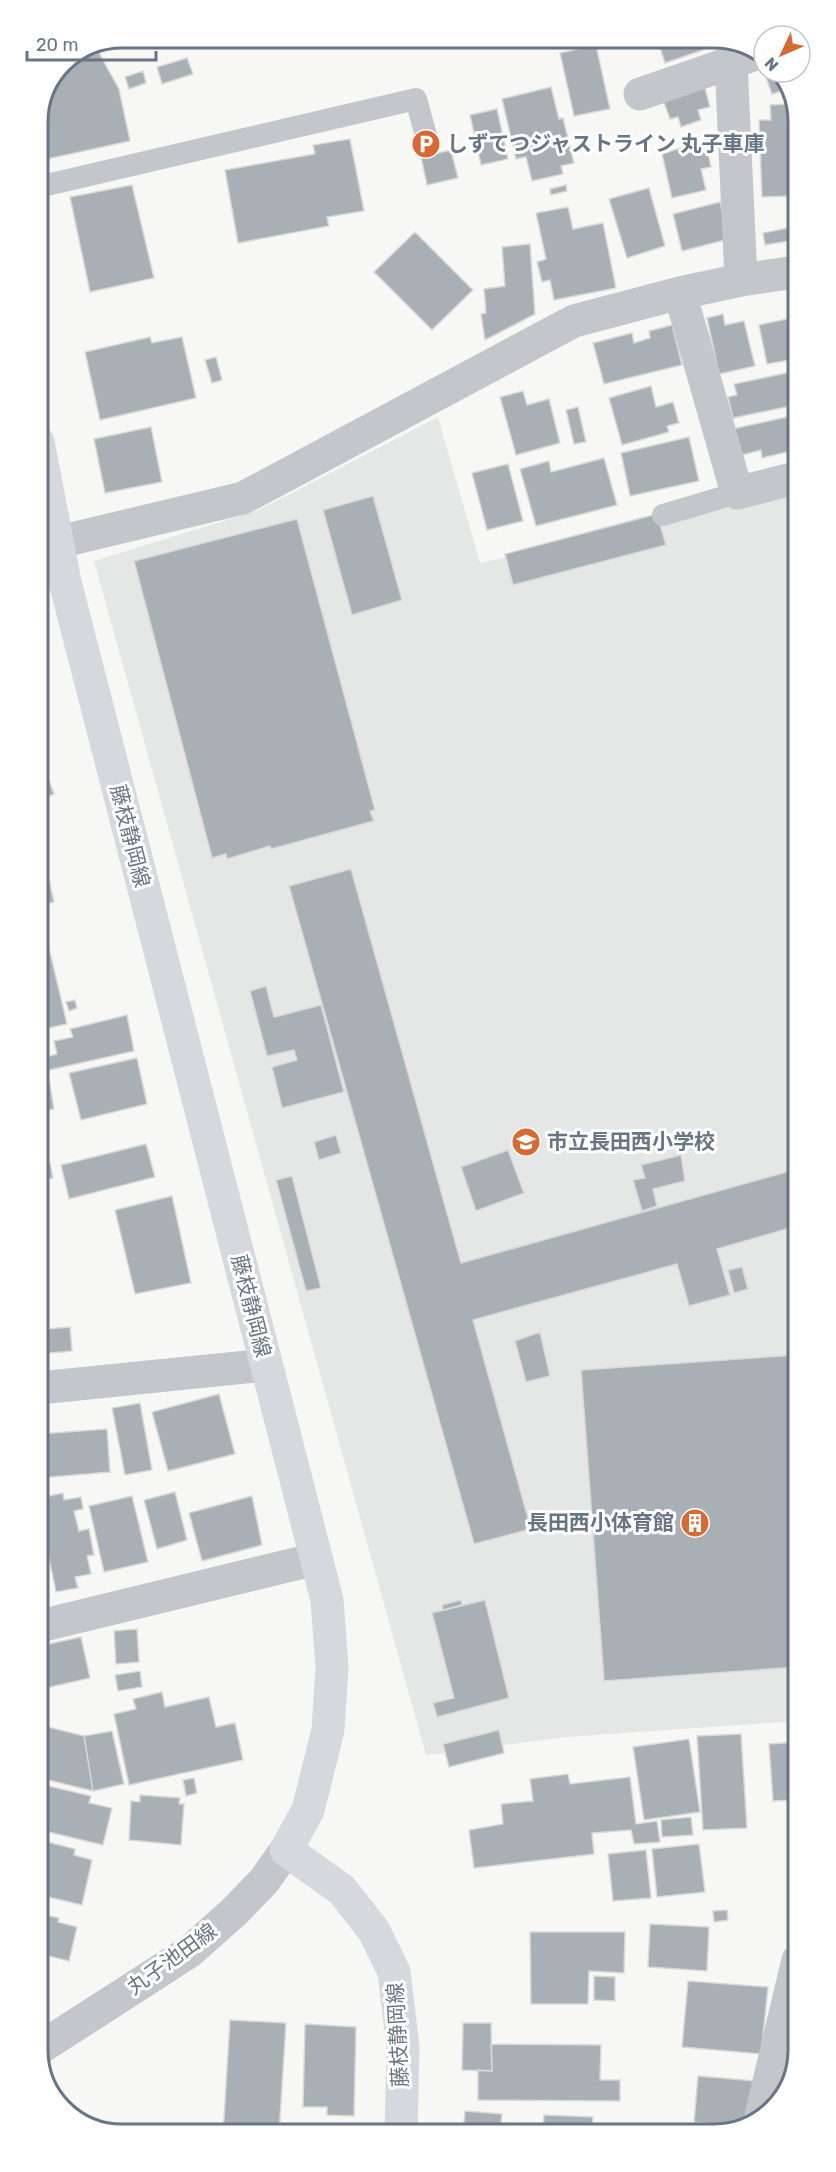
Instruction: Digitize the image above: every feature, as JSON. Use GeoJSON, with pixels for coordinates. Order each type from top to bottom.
{"type":"FeatureCollection","features":[{"type":"Feature","properties":{"kind":"main road","name":"藤枝静岡線"},"geometry":{"type":"LineString","coordinates":[[48,545],[68,594],[327,1600],[332,1667],[328,1730],[308,1810],[286,1850],[342,1890],[374,1931],[394,1972],[403,2047],[401,2124]]}},
{"type":"Feature","properties":{"kind":"street"},"geometry":{"type":"LineString","coordinates":[[640,93],[745,57],[741,280]]}},
{"type":"Feature","properties":{"kind":"street"},"geometry":{"type":"LineString","coordinates":[[48,545],[243,498],[574,321],[681,293],[741,280],[788,273]]}},
{"type":"Feature","properties":{"kind":"street"},"geometry":{"type":"LineString","coordinates":[[681,293],[737,493],[788,480]]}},
{"type":"Feature","properties":{"kind":"street"},"geometry":{"type":"LineString","coordinates":[[48,1387],[266,1365]]}},
{"type":"Feature","properties":{"kind":"street"},"geometry":{"type":"LineString","coordinates":[[48,1624],[316,1559]]}},
{"type":"Feature","properties":{"kind":"street","name":"丸子池田線"},"geometry":{"type":"LineString","coordinates":[[48,2039],[189,1952],[234,1912],[264,1881],[286,1850]]}},
{"type":"Feature","properties":{"kind":"street"},"geometry":{"type":"LineString","coordinates":[[763,2106],[788,2002]]}},
{"type":"Feature","properties":{"kind":"lane"},"geometry":{"type":"LineString","coordinates":[[48,185],[416,99],[428,143]]}},
{"type":"Feature","properties":{"kind":"lane"},"geometry":{"type":"LineString","coordinates":[[663,515],[737,493]]}},
{"type":"Feature","properties":{"kind":"shaded area","name":"市立長田西小学校"},"geometry":{"type":"Polygon","coordinates":[[[438,417],[480,563],[654,525],[788,490],[788,1722],[567,1737],[426,1755],[94,561],[259,510],[438,417]]]}},
{"type":"Feature","properties":{"kind":"building"},"geometry":{"type":"Polygon","coordinates":[[[582,48],[597,48],[610,109],[574,116],[560,53],[582,48]]]}},
{"type":"Feature","properties":{"kind":"building"},"geometry":{"type":"Polygon","coordinates":[[[660,48],[702,48],[703,50],[665,63],[660,48]]]}},
{"type":"Feature","properties":{"kind":"building"},"geometry":{"type":"Polygon","coordinates":[[[99,53],[119,89],[130,141],[48,159],[48,117],[56,89],[73,66],[99,53]]]}},
{"type":"Feature","properties":{"kind":"building"},"geometry":{"type":"Polygon","coordinates":[[[187,58],[193,74],[162,84],[157,67],[187,58]]]}},
{"type":"Feature","properties":{"kind":"building"},"geometry":{"type":"Polygon","coordinates":[[[143,71],[146,83],[129,89],[125,77],[143,71]]]}},
{"type":"Feature","properties":{"kind":"building"},"geometry":{"type":"Polygon","coordinates":[[[704,84],[710,107],[698,110],[701,120],[681,127],[678,117],[670,119],[662,97],[704,84]]]}},
{"type":"Feature","properties":{"kind":"building"},"geometry":{"type":"Polygon","coordinates":[[[768,84],[778,84],[781,91],[772,94],[768,84]]]}},
{"type":"Feature","properties":{"kind":"building"},"geometry":{"type":"Polygon","coordinates":[[[551,87],[559,119],[563,118],[574,163],[561,166],[563,174],[532,181],[526,157],[516,159],[502,99],[551,87]]]}},
{"type":"Feature","properties":{"kind":"building"},"geometry":{"type":"Polygon","coordinates":[[[785,104],[787,112],[788,196],[762,197],[759,120],[771,120],[770,105],[785,104]]]}},
{"type":"Feature","properties":{"kind":"building"},"geometry":{"type":"Polygon","coordinates":[[[497,109],[508,159],[481,165],[470,115],[497,109]]]}},
{"type":"Feature","properties":{"kind":"building"},"geometry":{"type":"Polygon","coordinates":[[[350,139],[364,211],[327,217],[329,226],[238,243],[225,170],[315,154],[313,145],[350,139]]]}},
{"type":"Feature","properties":{"kind":"building"},"geometry":{"type":"Polygon","coordinates":[[[705,140],[711,167],[701,169],[706,190],[672,198],[662,154],[705,140]]]}},
{"type":"Feature","properties":{"kind":"building"},"geometry":{"type":"Polygon","coordinates":[[[451,150],[458,178],[427,185],[421,157],[451,150]]]}},
{"type":"Feature","properties":{"kind":"building"},"geometry":{"type":"Polygon","coordinates":[[[132,185],[154,278],[90,292],[70,197],[132,185]]]}},
{"type":"Feature","properties":{"kind":"building"},"geometry":{"type":"Polygon","coordinates":[[[566,185],[567,191],[551,195],[550,189],[566,185]]]}},
{"type":"Feature","properties":{"kind":"building"},"geometry":{"type":"Polygon","coordinates":[[[649,188],[665,246],[627,258],[609,199],[649,188]]]}},
{"type":"Feature","properties":{"kind":"building"},"geometry":{"type":"Polygon","coordinates":[[[720,202],[729,239],[682,251],[673,214],[720,202]]]}},
{"type":"Feature","properties":{"kind":"building"},"geometry":{"type":"Polygon","coordinates":[[[568,207],[573,229],[603,223],[616,288],[554,300],[550,280],[542,282],[537,262],[546,259],[536,213],[568,207]]]}},
{"type":"Feature","properties":{"kind":"building"},"geometry":{"type":"Polygon","coordinates":[[[788,228],[788,241],[765,245],[763,233],[788,228]]]}},
{"type":"Feature","properties":{"kind":"building"},"geometry":{"type":"Polygon","coordinates":[[[415,232],[473,290],[432,330],[374,272],[415,232]]]}},
{"type":"Feature","properties":{"kind":"building"},"geometry":{"type":"Polygon","coordinates":[[[530,244],[535,314],[485,340],[481,314],[486,313],[484,289],[505,286],[502,247],[530,244]]]}},
{"type":"Feature","properties":{"kind":"building"},"geometry":{"type":"Polygon","coordinates":[[[723,314],[725,325],[744,321],[755,366],[719,374],[707,318],[723,314]]]}},
{"type":"Feature","properties":{"kind":"building"},"geometry":{"type":"Polygon","coordinates":[[[788,319],[788,360],[767,364],[759,325],[788,319]]]}},
{"type":"Feature","properties":{"kind":"building"},"geometry":{"type":"Polygon","coordinates":[[[672,325],[682,365],[604,384],[593,343],[632,333],[634,343],[650,338],[649,331],[672,325]]]}},
{"type":"Feature","properties":{"kind":"building"},"geometry":{"type":"Polygon","coordinates":[[[150,337],[152,343],[182,337],[196,398],[100,420],[85,352],[150,337]]]}},
{"type":"Feature","properties":{"kind":"building"},"geometry":{"type":"Polygon","coordinates":[[[216,357],[222,380],[212,383],[205,360],[216,357]]]}},
{"type":"Feature","properties":{"kind":"building"},"geometry":{"type":"Polygon","coordinates":[[[788,373],[788,407],[733,418],[728,397],[737,395],[734,384],[788,373]]]}},
{"type":"Feature","properties":{"kind":"building"},"geometry":{"type":"Polygon","coordinates":[[[651,386],[656,407],[673,402],[679,423],[667,426],[669,432],[622,445],[609,398],[651,386]]]}},
{"type":"Feature","properties":{"kind":"building"},"geometry":{"type":"Polygon","coordinates":[[[523,391],[527,405],[549,399],[560,443],[516,455],[500,397],[523,391]]]}},
{"type":"Feature","properties":{"kind":"building"},"geometry":{"type":"Polygon","coordinates":[[[578,407],[586,442],[574,444],[566,410],[578,407]]]}},
{"type":"Feature","properties":{"kind":"building"},"geometry":{"type":"Polygon","coordinates":[[[788,417],[788,452],[762,458],[761,450],[738,456],[732,429],[788,417]]]}},
{"type":"Feature","properties":{"kind":"building"},"geometry":{"type":"Polygon","coordinates":[[[151,427],[162,482],[105,493],[94,439],[151,427]]]}},
{"type":"Feature","properties":{"kind":"building"},"geometry":{"type":"Polygon","coordinates":[[[689,437],[699,481],[630,496],[621,453],[689,437]]]}},
{"type":"Feature","properties":{"kind":"building"},"geometry":{"type":"Polygon","coordinates":[[[604,458],[617,505],[536,526],[520,469],[549,461],[551,472],[604,458]]]}},
{"type":"Feature","properties":{"kind":"building"},"geometry":{"type":"Polygon","coordinates":[[[508,464],[523,521],[487,530],[472,473],[508,464]]]}},
{"type":"Feature","properties":{"kind":"building"},"geometry":{"type":"Polygon","coordinates":[[[373,496],[402,600],[352,615],[323,510],[373,496]]]}},
{"type":"Feature","properties":{"kind":"building"},"geometry":{"type":"Polygon","coordinates":[[[657,514],[666,545],[513,585],[505,554],[657,514]]]}},
{"type":"Feature","properties":{"kind":"building"},"geometry":{"type":"Polygon","coordinates":[[[297,519],[375,810],[370,811],[374,821],[271,849],[270,846],[227,859],[226,854],[212,858],[134,561],[297,519]]]}},
{"type":"Feature","properties":{"kind":"building"},"geometry":{"type":"Polygon","coordinates":[[[48,778],[54,794],[48,796],[48,778]]]}},
{"type":"Feature","properties":{"kind":"building"},"geometry":{"type":"Polygon","coordinates":[[[351,869],[461,1263],[788,1172],[788,1229],[717,1249],[730,1295],[689,1306],[677,1264],[473,1320],[531,1529],[474,1544],[289,886],[351,869]]]}},
{"type":"Feature","properties":{"kind":"building"},"geometry":{"type":"Polygon","coordinates":[[[48,875],[54,902],[48,904],[48,875]]]}},
{"type":"Feature","properties":{"kind":"building"},"geometry":{"type":"Polygon","coordinates":[[[48,944],[67,1024],[48,1028],[48,944]]]}},
{"type":"Feature","properties":{"kind":"building"},"geometry":{"type":"Polygon","coordinates":[[[266,986],[274,1017],[321,1005],[344,1092],[282,1108],[272,1067],[297,1060],[294,1050],[267,1056],[250,991],[266,986]]]}},
{"type":"Feature","properties":{"kind":"building"},"geometry":{"type":"Polygon","coordinates":[[[75,1000],[77,1008],[69,1011],[66,1002],[75,1000]]]}},
{"type":"Feature","properties":{"kind":"building"},"geometry":{"type":"Polygon","coordinates":[[[127,1015],[134,1051],[49,1070],[48,1056],[57,1054],[54,1041],[73,1037],[70,1029],[127,1015]]]}},
{"type":"Feature","properties":{"kind":"building"},"geometry":{"type":"Polygon","coordinates":[[[137,1058],[147,1104],[81,1120],[69,1073],[137,1058]]]}},
{"type":"Feature","properties":{"kind":"building"},"geometry":{"type":"Polygon","coordinates":[[[48,1079],[54,1109],[48,1110],[48,1079]]]}},
{"type":"Feature","properties":{"kind":"building"},"geometry":{"type":"Polygon","coordinates":[[[336,1135],[341,1153],[319,1160],[314,1142],[336,1135]]]}},
{"type":"Feature","properties":{"kind":"building"},"geometry":{"type":"Polygon","coordinates":[[[146,1144],[155,1177],[69,1199],[61,1165],[146,1144]]]}},
{"type":"Feature","properties":{"kind":"building"},"geometry":{"type":"Polygon","coordinates":[[[508,1150],[524,1193],[476,1211],[461,1167],[508,1150]]]}},
{"type":"Feature","properties":{"kind":"building"},"geometry":{"type":"Polygon","coordinates":[[[681,1155],[685,1181],[653,1189],[657,1206],[642,1211],[633,1180],[645,1178],[641,1165],[681,1155]]]}},
{"type":"Feature","properties":{"kind":"building"},"geometry":{"type":"Polygon","coordinates":[[[48,1163],[50,1163],[53,1178],[48,1179],[48,1163]]]}},
{"type":"Feature","properties":{"kind":"building"},"geometry":{"type":"Polygon","coordinates":[[[292,1176],[321,1288],[306,1291],[276,1180],[292,1176]]]}},
{"type":"Feature","properties":{"kind":"building"},"geometry":{"type":"Polygon","coordinates":[[[172,1196],[191,1283],[135,1294],[115,1210],[172,1196]]]}},
{"type":"Feature","properties":{"kind":"building"},"geometry":{"type":"Polygon","coordinates":[[[742,1267],[748,1289],[734,1293],[728,1270],[742,1267]]]}},
{"type":"Feature","properties":{"kind":"building"},"geometry":{"type":"Polygon","coordinates":[[[70,1327],[72,1351],[48,1353],[48,1329],[70,1327]]]}},
{"type":"Feature","properties":{"kind":"building"},"geometry":{"type":"Polygon","coordinates":[[[540,1332],[550,1376],[526,1382],[515,1341],[540,1332]]]}},
{"type":"Feature","properties":{"kind":"building","name":"長田西小体育館"},"geometry":{"type":"Polygon","coordinates":[[[788,1356],[788,1668],[604,1681],[581,1370],[788,1356]]]}},
{"type":"Feature","properties":{"kind":"building"},"geometry":{"type":"Polygon","coordinates":[[[219,1394],[235,1454],[168,1471],[152,1412],[219,1394]]]}},
{"type":"Feature","properties":{"kind":"building"},"geometry":{"type":"Polygon","coordinates":[[[140,1403],[152,1470],[125,1475],[112,1408],[140,1403]]]}},
{"type":"Feature","properties":{"kind":"building"},"geometry":{"type":"Polygon","coordinates":[[[107,1429],[110,1472],[48,1477],[48,1433],[107,1429]]]}},
{"type":"Feature","properties":{"kind":"building"},"geometry":{"type":"Polygon","coordinates":[[[175,1492],[187,1540],[157,1549],[144,1500],[175,1492]]]}},
{"type":"Feature","properties":{"kind":"building"},"geometry":{"type":"Polygon","coordinates":[[[63,1493],[64,1500],[81,1497],[83,1509],[74,1511],[79,1531],[89,1529],[94,1555],[87,1556],[91,1574],[75,1577],[78,1588],[56,1592],[48,1554],[48,1496],[63,1493]]]}},
{"type":"Feature","properties":{"kind":"building"},"geometry":{"type":"Polygon","coordinates":[[[132,1496],[148,1562],[104,1572],[89,1506],[132,1496]]]}},
{"type":"Feature","properties":{"kind":"building"},"geometry":{"type":"Polygon","coordinates":[[[252,1496],[262,1545],[202,1561],[189,1513],[252,1496]]]}},
{"type":"Feature","properties":{"kind":"building"},"geometry":{"type":"Polygon","coordinates":[[[461,1600],[462,1605],[443,1610],[442,1605],[461,1600]]]}},
{"type":"Feature","properties":{"kind":"building"},"geometry":{"type":"Polygon","coordinates":[[[485,1600],[509,1698],[437,1717],[433,1703],[454,1698],[432,1613],[485,1600]]]}},
{"type":"Feature","properties":{"kind":"building"},"geometry":{"type":"Polygon","coordinates":[[[137,1629],[139,1662],[116,1664],[114,1631],[137,1629]]]}},
{"type":"Feature","properties":{"kind":"building"},"geometry":{"type":"Polygon","coordinates":[[[81,1637],[90,1678],[48,1688],[48,1644],[81,1637]]]}},
{"type":"Feature","properties":{"kind":"building"},"geometry":{"type":"Polygon","coordinates":[[[140,1671],[142,1687],[118,1691],[115,1675],[140,1671]]]}},
{"type":"Feature","properties":{"kind":"building"},"geometry":{"type":"Polygon","coordinates":[[[162,1692],[165,1707],[209,1697],[216,1727],[235,1723],[243,1760],[129,1785],[114,1714],[136,1709],[133,1699],[162,1692]]]}},
{"type":"Feature","properties":{"kind":"building"},"geometry":{"type":"Polygon","coordinates":[[[48,1727],[84,1736],[93,1791],[48,1780],[48,1727]]]}},
{"type":"Feature","properties":{"kind":"building"},"geometry":{"type":"Polygon","coordinates":[[[499,1730],[504,1753],[449,1767],[443,1744],[499,1730]]]}},
{"type":"Feature","properties":{"kind":"building"},"geometry":{"type":"Polygon","coordinates":[[[112,1731],[124,1784],[93,1791],[84,1736],[112,1731]]]}},
{"type":"Feature","properties":{"kind":"building"},"geometry":{"type":"Polygon","coordinates":[[[741,1734],[747,1828],[703,1830],[697,1736],[741,1734]]]}},
{"type":"Feature","properties":{"kind":"building"},"geometry":{"type":"Polygon","coordinates":[[[689,1739],[700,1812],[644,1820],[633,1747],[689,1739]]]}},
{"type":"Feature","properties":{"kind":"building"},"geometry":{"type":"Polygon","coordinates":[[[788,1743],[788,1800],[773,1801],[769,1744],[788,1743]]]}},
{"type":"Feature","properties":{"kind":"building"},"geometry":{"type":"Polygon","coordinates":[[[568,1774],[570,1784],[630,1777],[636,1824],[657,1821],[660,1842],[634,1844],[631,1830],[592,1833],[594,1854],[474,1868],[469,1830],[503,1824],[501,1804],[533,1801],[530,1779],[568,1774]]]}},
{"type":"Feature","properties":{"kind":"building"},"geometry":{"type":"Polygon","coordinates":[[[194,1778],[197,1793],[186,1796],[183,1780],[194,1778]]]}},
{"type":"Feature","properties":{"kind":"building"},"geometry":{"type":"Polygon","coordinates":[[[48,1786],[91,1796],[89,1803],[112,1808],[103,1845],[48,1832],[48,1786]]]}},
{"type":"Feature","properties":{"kind":"building"},"geometry":{"type":"Polygon","coordinates":[[[140,1795],[180,1798],[179,1804],[184,1804],[181,1845],[129,1840],[131,1801],[140,1802],[140,1795]]]}},
{"type":"Feature","properties":{"kind":"building"},"geometry":{"type":"Polygon","coordinates":[[[691,1817],[693,1835],[662,1837],[661,1820],[691,1817]]]}},
{"type":"Feature","properties":{"kind":"building"},"geometry":{"type":"Polygon","coordinates":[[[48,1842],[75,1849],[74,1855],[92,1860],[82,1905],[48,1897],[48,1842]]]}},
{"type":"Feature","properties":{"kind":"building"},"geometry":{"type":"Polygon","coordinates":[[[699,1844],[705,1892],[657,1897],[652,1849],[699,1844]]]}},
{"type":"Feature","properties":{"kind":"building"},"geometry":{"type":"Polygon","coordinates":[[[646,1850],[651,1898],[613,1901],[608,1854],[646,1850]]]}},
{"type":"Feature","properties":{"kind":"building"},"geometry":{"type":"Polygon","coordinates":[[[727,1910],[728,1920],[714,1922],[713,1911],[727,1910]]]}},
{"type":"Feature","properties":{"kind":"building"},"geometry":{"type":"Polygon","coordinates":[[[48,1916],[59,1918],[58,1922],[77,1927],[69,1961],[48,1956],[48,1916]]]}},
{"type":"Feature","properties":{"kind":"building"},"geometry":{"type":"Polygon","coordinates":[[[650,1924],[709,1927],[707,1971],[648,1967],[650,1924]]]}},
{"type":"Feature","properties":{"kind":"building"},"geometry":{"type":"Polygon","coordinates":[[[530,1932],[625,1932],[624,1973],[589,1971],[588,2004],[531,2004],[530,1932]]]}},
{"type":"Feature","properties":{"kind":"building"},"geometry":{"type":"Polygon","coordinates":[[[594,1976],[615,1977],[615,2001],[594,2000],[594,1976]]]}},
{"type":"Feature","properties":{"kind":"building"},"geometry":{"type":"Polygon","coordinates":[[[688,1981],[768,1987],[761,2054],[682,2047],[688,1981]]]}},
{"type":"Feature","properties":{"kind":"building"},"geometry":{"type":"Polygon","coordinates":[[[230,2020],[286,2023],[280,2124],[224,2124],[230,2020]]]}},
{"type":"Feature","properties":{"kind":"building"},"geometry":{"type":"Polygon","coordinates":[[[463,2023],[491,2023],[492,2071],[462,2070],[463,2023]]]}},
{"type":"Feature","properties":{"kind":"building"},"geometry":{"type":"Polygon","coordinates":[[[305,2024],[356,2027],[354,2116],[327,2115],[327,2107],[303,2107],[305,2024]]]}},
{"type":"Feature","properties":{"kind":"building"},"geometry":{"type":"Polygon","coordinates":[[[491,2044],[601,2045],[600,2080],[620,2080],[620,2101],[478,2100],[478,2070],[492,2071],[491,2044]]]}},
{"type":"Feature","properties":{"kind":"building"},"geometry":{"type":"Polygon","coordinates":[[[698,2076],[755,2081],[752,2114],[724,2123],[694,2122],[698,2076]]]}},
{"type":"Feature","properties":{"kind":"building"},"geometry":{"type":"Polygon","coordinates":[[[465,2111],[502,2114],[501,2123],[520,2124],[464,2124],[465,2111]]]}},
{"type":"Feature","properties":{"kind":"building"},"geometry":{"type":"Polygon","coordinates":[[[544,2115],[593,2117],[593,2124],[543,2124],[544,2115]]]}},
{"type":"Feature","properties":{"kind":"place","name":"しずてつジャストライン 丸子車庫"},"geometry":{"type":"Point","coordinates":[426,144]}},
{"type":"Feature","properties":{"kind":"place","name":"市立長田西小学校"},"geometry":{"type":"Point","coordinates":[526,1142]}},
{"type":"Feature","properties":{"kind":"place","name":"長田西小体育館"},"geometry":{"type":"Point","coordinates":[695,1523]}}]}
